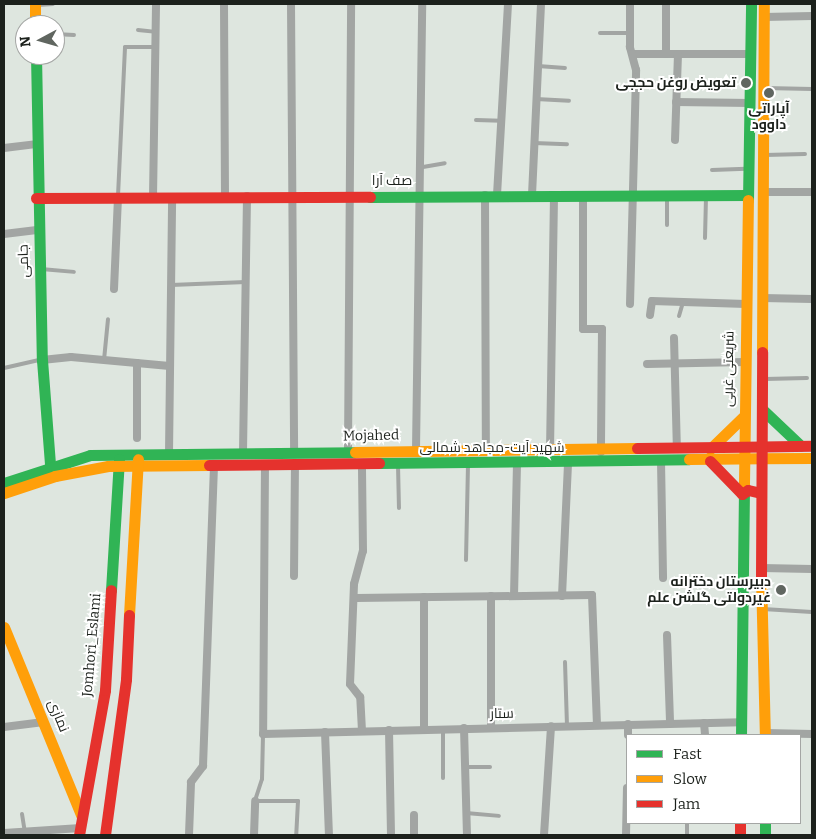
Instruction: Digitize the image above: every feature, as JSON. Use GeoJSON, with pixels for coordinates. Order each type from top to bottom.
{"type":"FeatureCollection","features":[{"type":"Feature","properties":{"kind":"main road","name":"شریعتی غربی"},"geometry":{"type":"LineString","coordinates":[[741,734],[742,494],[751,4]]}},
{"type":"Feature","properties":{"kind":"main road"},"geometry":{"type":"LineString","coordinates":[[764,4],[765,155],[761,609],[765,734]]}},
{"type":"Feature","properties":{"kind":"main road","name":"جامی"},"geometry":{"type":"LineString","coordinates":[[36,65],[37,230],[42,360],[50,465]]}},
{"type":"Feature","properties":{"kind":"main road","name":"صف آرا"},"geometry":{"type":"LineString","coordinates":[[36,198],[748,195]]}},
{"type":"Feature","properties":{"kind":"main road"},"geometry":{"type":"LineString","coordinates":[[762,410],[807,446]]}},
{"type":"Feature","properties":{"kind":"main road"},"geometry":{"type":"LineString","coordinates":[[709,455],[744,417]]}},
{"type":"Feature","properties":{"kind":"main road","name":"Mojahed"},"geometry":{"type":"LineString","coordinates":[[138,460],[169,454],[243,452],[295,458],[348,451],[416,450],[601,452],[677,449],[694,455],[709,455],[743,447],[807,446]]}},
{"type":"Feature","properties":{"kind":"main road"},"geometry":{"type":"LineString","coordinates":[[4,483],[50,465],[90,455],[119,460]]}},
{"type":"Feature","properties":{"kind":"main road","name":"شهید آیت-مجاهد شمالی"},"geometry":{"type":"LineString","coordinates":[[4,493],[119,460],[214,464],[265,464],[295,458],[362,463],[568,463],[661,461],[694,455]]}},
{"type":"Feature","properties":{"kind":"main road"},"geometry":{"type":"LineString","coordinates":[[709,455],[744,460],[812,458]]}},
{"type":"Feature","properties":{"kind":"main road"},"geometry":{"type":"LineString","coordinates":[[709,455],[742,494],[748,490],[761,494]]}},
{"type":"Feature","properties":{"kind":"main road","name":"Jomhori_Eslami"},"geometry":{"type":"LineString","coordinates":[[81,827],[107,660],[119,460]]}},
{"type":"Feature","properties":{"kind":"main road"},"geometry":{"type":"LineString","coordinates":[[105,835],[127,661],[138,460]]}},
{"type":"Feature","properties":{"kind":"main road","name":"نمازی"},"geometry":{"type":"LineString","coordinates":[[4,626],[44,722],[81,827]]}},
{"type":"Feature","properties":{"kind":"main road"},"geometry":{"type":"LineString","coordinates":[[107,660],[127,661]]}},
{"type":"Feature","properties":{"kind":"street"},"geometry":{"type":"LineString","coordinates":[[153,197],[156,4]]}},
{"type":"Feature","properties":{"kind":"street"},"geometry":{"type":"LineString","coordinates":[[224,4],[225,197]]}},
{"type":"Feature","properties":{"kind":"street"},"geometry":{"type":"LineString","coordinates":[[291,4],[295,458],[294,576]]}},
{"type":"Feature","properties":{"kind":"street"},"geometry":{"type":"LineString","coordinates":[[348,451],[347,196],[351,4]]}},
{"type":"Feature","properties":{"kind":"street"},"geometry":{"type":"LineString","coordinates":[[416,450],[423,196],[422,4]]}},
{"type":"Feature","properties":{"kind":"street"},"geometry":{"type":"LineString","coordinates":[[486,450],[491,195],[501,121],[508,4]]}},
{"type":"Feature","properties":{"kind":"street"},"geometry":{"type":"LineString","coordinates":[[532,195],[541,4]]}},
{"type":"Feature","properties":{"kind":"street"},"geometry":{"type":"LineString","coordinates":[[630,4],[630,33],[633,54],[630,304]]}},
{"type":"Feature","properties":{"kind":"street"},"geometry":{"type":"LineString","coordinates":[[666,4],[666,54]]}},
{"type":"Feature","properties":{"kind":"street"},"geometry":{"type":"LineString","coordinates":[[764,17],[812,16]]}},
{"type":"Feature","properties":{"kind":"street"},"geometry":{"type":"LineString","coordinates":[[633,54],[750,54]]}},
{"type":"Feature","properties":{"kind":"street"},"geometry":{"type":"LineString","coordinates":[[675,140],[678,54]]}},
{"type":"Feature","properties":{"kind":"street"},"geometry":{"type":"LineString","coordinates":[[676,102],[750,103]]}},
{"type":"Feature","properties":{"kind":"street"},"geometry":{"type":"LineString","coordinates":[[4,148],[36,144]]}},
{"type":"Feature","properties":{"kind":"street"},"geometry":{"type":"LineString","coordinates":[[764,192],[812,192]]}},
{"type":"Feature","properties":{"kind":"street"},"geometry":{"type":"LineString","coordinates":[[550,450],[554,195]]}},
{"type":"Feature","properties":{"kind":"street"},"geometry":{"type":"LineString","coordinates":[[583,195],[583,329],[602,329],[601,452]]}},
{"type":"Feature","properties":{"kind":"street"},"geometry":{"type":"LineString","coordinates":[[243,452],[247,196]]}},
{"type":"Feature","properties":{"kind":"street"},"geometry":{"type":"LineString","coordinates":[[114,290],[118,197]]}},
{"type":"Feature","properties":{"kind":"street"},"geometry":{"type":"LineString","coordinates":[[169,454],[172,197]]}},
{"type":"Feature","properties":{"kind":"street"},"geometry":{"type":"LineString","coordinates":[[4,234],[37,230]]}},
{"type":"Feature","properties":{"kind":"street"},"geometry":{"type":"LineString","coordinates":[[763,298],[812,299]]}},
{"type":"Feature","properties":{"kind":"street"},"geometry":{"type":"LineString","coordinates":[[650,315],[652,301],[746,304]]}},
{"type":"Feature","properties":{"kind":"street"},"geometry":{"type":"LineString","coordinates":[[674,338],[677,449]]}},
{"type":"Feature","properties":{"kind":"street"},"geometry":{"type":"LineString","coordinates":[[42,360],[104,360],[170,366]]}},
{"type":"Feature","properties":{"kind":"street"},"geometry":{"type":"LineString","coordinates":[[647,364],[745,362]]}},
{"type":"Feature","properties":{"kind":"street"},"geometry":{"type":"LineString","coordinates":[[136,363],[137,438]]}},
{"type":"Feature","properties":{"kind":"street"},"geometry":{"type":"LineString","coordinates":[[661,461],[663,578]]}},
{"type":"Feature","properties":{"kind":"street"},"geometry":{"type":"LineString","coordinates":[[362,463],[363,551],[354,584],[356,598],[350,684],[360,697],[362,731]]}},
{"type":"Feature","properties":{"kind":"street"},"geometry":{"type":"LineString","coordinates":[[514,596],[517,463]]}},
{"type":"Feature","properties":{"kind":"street"},"geometry":{"type":"LineString","coordinates":[[562,596],[568,463]]}},
{"type":"Feature","properties":{"kind":"street"},"geometry":{"type":"LineString","coordinates":[[189,835],[191,782],[203,766],[214,464]]}},
{"type":"Feature","properties":{"kind":"street"},"geometry":{"type":"LineString","coordinates":[[263,734],[265,464]]}},
{"type":"Feature","properties":{"kind":"street"},"geometry":{"type":"LineString","coordinates":[[761,568],[812,569]]}},
{"type":"Feature","properties":{"kind":"street"},"geometry":{"type":"LineString","coordinates":[[356,598],[592,595],[597,725]]}},
{"type":"Feature","properties":{"kind":"street"},"geometry":{"type":"LineString","coordinates":[[491,596],[491,727]]}},
{"type":"Feature","properties":{"kind":"street"},"geometry":{"type":"LineString","coordinates":[[424,597],[424,729]]}},
{"type":"Feature","properties":{"kind":"street"},"geometry":{"type":"LineString","coordinates":[[667,635],[670,723]]}},
{"type":"Feature","properties":{"kind":"street"},"geometry":{"type":"LineString","coordinates":[[4,728],[44,722]]}},
{"type":"Feature","properties":{"kind":"street","name":"ستار"},"geometry":{"type":"LineString","coordinates":[[263,734],[741,722]]}},
{"type":"Feature","properties":{"kind":"street"},"geometry":{"type":"LineString","coordinates":[[704,723],[704,734]]}},
{"type":"Feature","properties":{"kind":"street"},"geometry":{"type":"LineString","coordinates":[[628,724],[628,734]]}},
{"type":"Feature","properties":{"kind":"street"},"geometry":{"type":"LineString","coordinates":[[544,835],[551,726]]}},
{"type":"Feature","properties":{"kind":"street"},"geometry":{"type":"LineString","coordinates":[[464,728],[467,835]]}},
{"type":"Feature","properties":{"kind":"street"},"geometry":{"type":"LineString","coordinates":[[390,730],[391,835]]}},
{"type":"Feature","properties":{"kind":"street"},"geometry":{"type":"LineString","coordinates":[[325,732],[329,835]]}},
{"type":"Feature","properties":{"kind":"street"},"geometry":{"type":"LineString","coordinates":[[765,734],[812,734]]}},
{"type":"Feature","properties":{"kind":"street"},"geometry":{"type":"LineString","coordinates":[[254,835],[255,801]]}},
{"type":"Feature","properties":{"kind":"street"},"geometry":{"type":"LineString","coordinates":[[414,815],[414,835]]}},
{"type":"Feature","properties":{"kind":"street"},"geometry":{"type":"LineString","coordinates":[[4,833],[25,834],[81,827]]}},
{"type":"Feature","properties":{"kind":"lane"},"geometry":{"type":"LineString","coordinates":[[35,4],[53,4]]}},
{"type":"Feature","properties":{"kind":"lane"},"geometry":{"type":"LineString","coordinates":[[138,30],[156,32]]}},
{"type":"Feature","properties":{"kind":"lane"},"geometry":{"type":"LineString","coordinates":[[600,33],[630,33]]}},
{"type":"Feature","properties":{"kind":"lane"},"geometry":{"type":"LineString","coordinates":[[65,35],[74,35]]}},
{"type":"Feature","properties":{"kind":"lane"},"geometry":{"type":"LineString","coordinates":[[118,197],[125,47],[156,46]]}},
{"type":"Feature","properties":{"kind":"lane"},"geometry":{"type":"LineString","coordinates":[[538,66],[565,68]]}},
{"type":"Feature","properties":{"kind":"lane"},"geometry":{"type":"LineString","coordinates":[[765,88],[812,89]]}},
{"type":"Feature","properties":{"kind":"lane"},"geometry":{"type":"LineString","coordinates":[[536,100],[569,101]]}},
{"type":"Feature","properties":{"kind":"lane"},"geometry":{"type":"LineString","coordinates":[[476,120],[501,121]]}},
{"type":"Feature","properties":{"kind":"lane"},"geometry":{"type":"LineString","coordinates":[[534,143],[567,144]]}},
{"type":"Feature","properties":{"kind":"lane"},"geometry":{"type":"LineString","coordinates":[[765,155],[806,154]]}},
{"type":"Feature","properties":{"kind":"lane"},"geometry":{"type":"LineString","coordinates":[[423,167],[444,164]]}},
{"type":"Feature","properties":{"kind":"lane"},"geometry":{"type":"LineString","coordinates":[[712,170],[748,169]]}},
{"type":"Feature","properties":{"kind":"lane"},"geometry":{"type":"LineString","coordinates":[[667,194],[667,225]]}},
{"type":"Feature","properties":{"kind":"lane"},"geometry":{"type":"LineString","coordinates":[[705,238],[706,194]]}},
{"type":"Feature","properties":{"kind":"lane"},"geometry":{"type":"LineString","coordinates":[[39,269],[74,272]]}},
{"type":"Feature","properties":{"kind":"lane"},"geometry":{"type":"LineString","coordinates":[[171,285],[246,282]]}},
{"type":"Feature","properties":{"kind":"lane"},"geometry":{"type":"LineString","coordinates":[[679,316],[682,302]]}},
{"type":"Feature","properties":{"kind":"lane"},"geometry":{"type":"LineString","coordinates":[[104,360],[108,319]]}},
{"type":"Feature","properties":{"kind":"lane"},"geometry":{"type":"LineString","coordinates":[[4,368],[42,360]]}},
{"type":"Feature","properties":{"kind":"lane"},"geometry":{"type":"LineString","coordinates":[[762,379],[807,378]]}},
{"type":"Feature","properties":{"kind":"lane"},"geometry":{"type":"LineString","coordinates":[[398,463],[398,508]]}},
{"type":"Feature","properties":{"kind":"lane"},"geometry":{"type":"LineString","coordinates":[[466,560],[468,463]]}},
{"type":"Feature","properties":{"kind":"lane"},"geometry":{"type":"LineString","coordinates":[[761,609],[812,612]]}},
{"type":"Feature","properties":{"kind":"lane"},"geometry":{"type":"LineString","coordinates":[[565,662],[567,725]]}},
{"type":"Feature","properties":{"kind":"lane"},"geometry":{"type":"LineString","coordinates":[[443,728],[443,778]]}},
{"type":"Feature","properties":{"kind":"lane"},"geometry":{"type":"LineString","coordinates":[[263,734],[262,779],[255,801],[298,801],[296,835]]}},
{"type":"Feature","properties":{"kind":"lane"},"geometry":{"type":"LineString","coordinates":[[465,767],[490,767]]}},
{"type":"Feature","properties":{"kind":"lane"},"geometry":{"type":"LineString","coordinates":[[466,812],[499,816]]}},
{"type":"Feature","properties":{"kind":"lane"},"geometry":{"type":"LineString","coordinates":[[22,814],[25,834]]}},
{"type":"Feature","properties":{"kind":"traffic: fast"},"geometry":{"type":"LineString","coordinates":[[748,200],[751,4]]}},
{"type":"Feature","properties":{"kind":"traffic: fast"},"geometry":{"type":"LineString","coordinates":[[36,65],[42,360],[50,465]]}},
{"type":"Feature","properties":{"kind":"traffic: fast"},"geometry":{"type":"LineString","coordinates":[[370,197],[748,195]]}},
{"type":"Feature","properties":{"kind":"traffic: fast"},"geometry":{"type":"LineString","coordinates":[[763,410],[801,446]]}},
{"type":"Feature","properties":{"kind":"traffic: fast"},"geometry":{"type":"LineString","coordinates":[[4,483],[90,455],[355,452]]}},
{"type":"Feature","properties":{"kind":"traffic: fast"},"geometry":{"type":"LineString","coordinates":[[111,590],[119,459]]}},
{"type":"Feature","properties":{"kind":"traffic: fast"},"geometry":{"type":"LineString","coordinates":[[379,463],[689,459]]}},
{"type":"Feature","properties":{"kind":"traffic: fast"},"geometry":{"type":"LineString","coordinates":[[741,734],[744,484]]}},
{"type":"Feature","properties":{"kind":"traffic: fast"},"geometry":{"type":"LineString","coordinates":[[765,824],[765,835]]}},
{"type":"Feature","properties":{"kind":"traffic: slow"},"geometry":{"type":"LineString","coordinates":[[35,4],[35,15]]}},
{"type":"Feature","properties":{"kind":"traffic: slow"},"geometry":{"type":"LineString","coordinates":[[762,352],[764,4]]}},
{"type":"Feature","properties":{"kind":"traffic: slow"},"geometry":{"type":"LineString","coordinates":[[744,484],[748,200]]}},
{"type":"Feature","properties":{"kind":"traffic: slow"},"geometry":{"type":"LineString","coordinates":[[710,449],[743,417]]}},
{"type":"Feature","properties":{"kind":"traffic: slow"},"geometry":{"type":"LineString","coordinates":[[355,452],[637,448]]}},
{"type":"Feature","properties":{"kind":"traffic: slow"},"geometry":{"type":"LineString","coordinates":[[689,459],[812,458]]}},
{"type":"Feature","properties":{"kind":"traffic: slow"},"geometry":{"type":"LineString","coordinates":[[129,615],[138,459]]}},
{"type":"Feature","properties":{"kind":"traffic: slow"},"geometry":{"type":"LineString","coordinates":[[4,493],[55,476],[108,466],[209,465]]}},
{"type":"Feature","properties":{"kind":"traffic: slow"},"geometry":{"type":"LineString","coordinates":[[761,576],[765,734]]}},
{"type":"Feature","properties":{"kind":"traffic: slow"},"geometry":{"type":"LineString","coordinates":[[4,627],[82,817]]}},
{"type":"Feature","properties":{"kind":"traffic: jam"},"geometry":{"type":"LineString","coordinates":[[36,198],[370,197]]}},
{"type":"Feature","properties":{"kind":"traffic: jam"},"geometry":{"type":"LineString","coordinates":[[761,576],[762,352]]}},
{"type":"Feature","properties":{"kind":"traffic: jam"},"geometry":{"type":"LineString","coordinates":[[637,448],[812,446]]}},
{"type":"Feature","properties":{"kind":"traffic: jam"},"geometry":{"type":"LineString","coordinates":[[710,461],[742,494],[748,490],[761,493]]}},
{"type":"Feature","properties":{"kind":"traffic: jam"},"geometry":{"type":"LineString","coordinates":[[209,465],[379,463]]}},
{"type":"Feature","properties":{"kind":"traffic: jam"},"geometry":{"type":"LineString","coordinates":[[79,835],[105,690],[111,590]]}},
{"type":"Feature","properties":{"kind":"traffic: jam"},"geometry":{"type":"LineString","coordinates":[[105,835],[126,679],[129,615]]}},
{"type":"Feature","properties":{"kind":"traffic: jam"},"geometry":{"type":"LineString","coordinates":[[740,824],[740,835]]}},
{"type":"Feature","properties":{"kind":"place","name":"تعویض روغن حججی"},"geometry":{"type":"Point","coordinates":[746,83]}},
{"type":"Feature","properties":{"kind":"place","name":"آپاراتی داوود"},"geometry":{"type":"Point","coordinates":[769,93]}},
{"type":"Feature","properties":{"kind":"place","name":"دبیرستان دخترانه غیردولتی گلشن علم"},"geometry":{"type":"Point","coordinates":[781,590]}}]}
